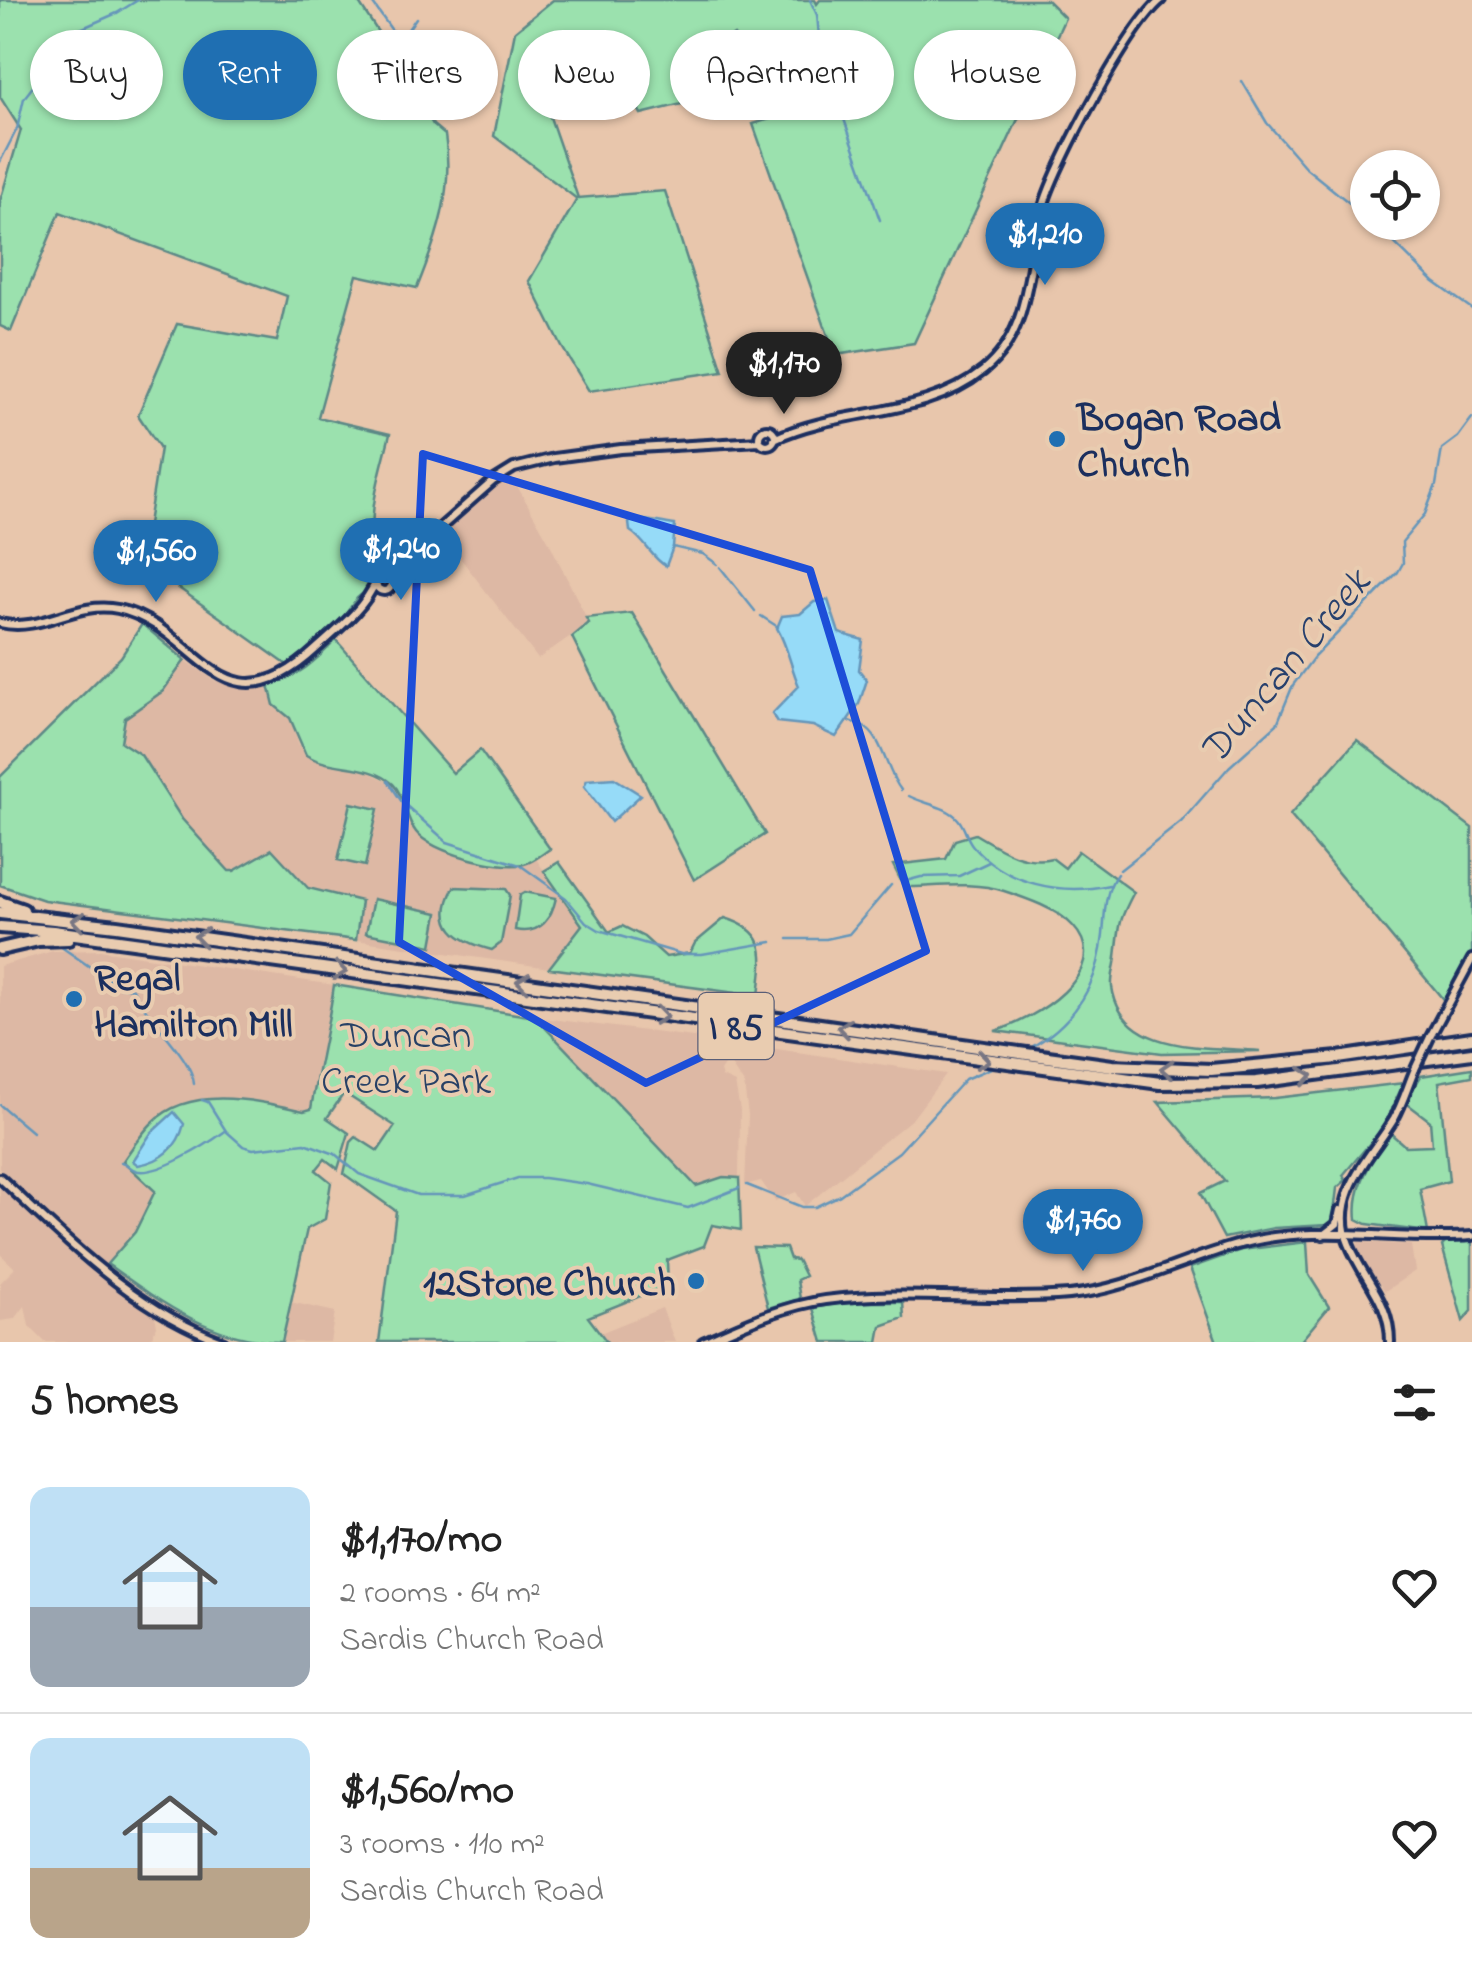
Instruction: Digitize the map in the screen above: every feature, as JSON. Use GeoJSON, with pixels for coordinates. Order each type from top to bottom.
{"type":"FeatureCollection","features":[{"type":"Feature","properties":{"kind":"highway"},"geometry":{"type":"LineString","coordinates":[[0,902],[44,916]]}},
{"type":"Feature","properties":{"kind":"highway","name":"I 85"},"geometry":{"type":"LineString","coordinates":[[0,912],[1112,1066],[1211,1070],[1338,1058],[1472,1038]]}},
{"type":"Feature","properties":{"kind":"highway","name":"I 85"},"geometry":{"type":"LineString","coordinates":[[0,927],[1160,1083],[1258,1082],[1472,1053]]}},
{"type":"Feature","properties":{"kind":"highway"},"geometry":{"type":"LineString","coordinates":[[0,949],[54,938],[156,945]]}},
{"type":"Feature","properties":{"kind":"street"},"geometry":{"type":"LineString","coordinates":[[759,438],[764,430],[773,436],[952,393],[1002,354],[1020,321],[1043,207],[1058,171],[1124,49],[1161,0]]}},
{"type":"Feature","properties":{"kind":"street"},"geometry":{"type":"LineString","coordinates":[[0,623],[28,626],[52,621],[80,608],[121,609],[161,630],[209,670],[226,679],[259,682],[302,663],[370,594],[381,575],[398,570],[476,496],[514,468],[576,454],[759,438],[769,444],[773,436]]}},
{"type":"Feature","properties":{"kind":"street"},"geometry":{"type":"LineString","coordinates":[[370,594],[388,590],[398,570]]}},
{"type":"Feature","properties":{"kind":"street"},"geometry":{"type":"LineString","coordinates":[[386,575],[392,583]]}},
{"type":"Feature","properties":{"kind":"street"},"geometry":{"type":"LineString","coordinates":[[376,581],[381,590]]}},
{"type":"Feature","properties":{"kind":"street"},"geometry":{"type":"LineString","coordinates":[[1322,1235],[1337,1224],[1356,1175],[1397,1114],[1430,1037],[1472,959]]}},
{"type":"Feature","properties":{"kind":"street"},"geometry":{"type":"LineString","coordinates":[[0,1178],[72,1245],[139,1298],[178,1322],[224,1342]]}},
{"type":"Feature","properties":{"kind":"street"},"geometry":{"type":"LineString","coordinates":[[1345,1200],[1346,1235],[1382,1300],[1390,1342]]}},
{"type":"Feature","properties":{"kind":"street"},"geometry":{"type":"LineString","coordinates":[[702,1342],[767,1316],[826,1300],[1071,1294],[1137,1279],[1272,1237],[1472,1236]]}},
{"type":"Feature","properties":{"kind":"highlighted area"},"geometry":{"type":"Polygon","coordinates":[[[423,454],[810,570],[926,951],[646,1083],[399,942],[423,454]]]}},
{"type":"Feature","properties":{"kind":"shaded area"},"geometry":{"type":"Polygon","coordinates":[[[509,472],[589,623],[538,659],[441,533],[509,472]]]}},
{"type":"Feature","properties":{"kind":"shaded area"},"geometry":{"type":"Polygon","coordinates":[[[185,660],[215,681],[248,687],[269,685],[274,705],[290,718],[299,745],[315,760],[364,770],[393,784],[405,811],[441,850],[514,865],[536,859],[581,928],[549,968],[356,940],[361,901],[308,888],[272,849],[229,871],[182,819],[141,755],[129,749],[120,736],[125,718],[172,682],[185,660]]]}},
{"type":"Feature","properties":{"kind":"shaded area"},"geometry":{"type":"Polygon","coordinates":[[[100,950],[334,985],[326,1044],[319,1057],[312,1109],[304,1111],[269,1103],[123,1161],[156,1191],[135,1232],[98,1275],[155,1316],[157,1326],[149,1342],[45,1342],[29,1326],[25,1306],[15,1319],[0,1321],[0,1283],[15,1268],[0,1254],[0,966],[53,951],[100,950]]]}},
{"type":"Feature","properties":{"kind":"shaded area"},"geometry":{"type":"Polygon","coordinates":[[[535,1017],[946,1074],[913,1118],[805,1206],[796,1192],[775,1201],[761,1181],[745,1185],[748,1115],[744,1084],[730,1064],[720,1071],[722,1077],[735,1083],[740,1110],[739,1178],[723,1177],[696,1187],[535,1017]]]}},
{"type":"Feature","properties":{"kind":"shaded area"},"geometry":{"type":"Polygon","coordinates":[[[1358,1242],[1411,1245],[1415,1271],[1385,1291],[1357,1253],[1358,1242]]]}},
{"type":"Feature","properties":{"kind":"shaded area"},"geometry":{"type":"Polygon","coordinates":[[[290,1302],[335,1312],[330,1342],[282,1342],[290,1302]]]}},
{"type":"Feature","properties":{"kind":"shaded area"},"geometry":{"type":"Polygon","coordinates":[[[662,1308],[675,1342],[607,1342],[600,1333],[662,1308]]]}},
{"type":"Feature","properties":{"kind":"green space"},"geometry":{"type":"Polygon","coordinates":[[[0,0],[357,0],[377,30],[337,30],[337,120],[430,120],[445,135],[445,194],[437,232],[417,288],[357,275],[318,417],[390,434],[373,522],[378,557],[387,573],[357,598],[330,636],[290,667],[142,562],[160,448],[138,415],[177,324],[277,341],[287,296],[60,212],[11,331],[0,326],[0,201],[21,130],[0,97],[0,0]]]}},
{"type":"Feature","properties":{"kind":"green space"},"geometry":{"type":"Polygon","coordinates":[[[553,0],[815,0],[817,4],[820,0],[1047,0],[1065,18],[1059,30],[914,30],[914,120],[1018,120],[914,343],[835,355],[753,124],[767,120],[894,120],[894,30],[670,30],[670,107],[650,112],[650,30],[518,30],[518,120],[551,120],[578,198],[665,191],[723,371],[589,391],[529,281],[577,199],[494,136],[515,31],[553,0]]]}},
{"type":"Feature","properties":{"kind":"green space"},"geometry":{"type":"Polygon","coordinates":[[[632,613],[765,834],[694,880],[572,637],[589,623],[586,618],[632,613]]]}},
{"type":"Feature","properties":{"kind":"green space"},"geometry":{"type":"Polygon","coordinates":[[[142,624],[185,660],[163,691],[125,718],[121,742],[141,755],[182,819],[229,871],[272,849],[308,888],[361,901],[356,940],[44,900],[0,885],[0,777],[121,657],[142,624]]]}},
{"type":"Feature","properties":{"kind":"green space"},"geometry":{"type":"Polygon","coordinates":[[[336,640],[453,773],[480,750],[550,849],[527,863],[513,865],[483,862],[450,852],[416,832],[397,789],[383,777],[306,755],[290,718],[274,705],[269,685],[306,667],[336,640]]]}},
{"type":"Feature","properties":{"kind":"green space"},"geometry":{"type":"Polygon","coordinates":[[[1357,740],[1472,828],[1472,963],[1447,1004],[1290,815],[1357,740]]]}},
{"type":"Feature","properties":{"kind":"green space"},"geometry":{"type":"Polygon","coordinates":[[[351,803],[378,809],[365,866],[338,860],[351,803]]]}},
{"type":"Feature","properties":{"kind":"green space"},"geometry":{"type":"Polygon","coordinates":[[[975,834],[1012,854],[1041,860],[1052,858],[1065,868],[1078,851],[1134,892],[1120,923],[1112,984],[1119,1009],[1132,1025],[1170,1043],[1260,1051],[1162,1053],[995,1031],[1029,1017],[1064,992],[1077,977],[1084,960],[1084,943],[1059,914],[1004,891],[967,885],[904,887],[893,865],[946,859],[955,840],[975,834]]]}},
{"type":"Feature","properties":{"kind":"green space"},"geometry":{"type":"Polygon","coordinates":[[[559,862],[609,932],[622,926],[644,937],[666,957],[690,953],[695,943],[725,918],[750,930],[761,947],[759,996],[549,968],[582,925],[544,871],[559,862]]]}},
{"type":"Feature","properties":{"kind":"green space"},"geometry":{"type":"Polygon","coordinates":[[[454,887],[506,889],[510,895],[501,943],[492,950],[469,942],[452,930],[446,912],[454,887]]]}},
{"type":"Feature","properties":{"kind":"green space"},"geometry":{"type":"Polygon","coordinates":[[[525,892],[556,898],[543,924],[531,930],[515,930],[520,895],[525,892]]]}},
{"type":"Feature","properties":{"kind":"green space"},"geometry":{"type":"Polygon","coordinates":[[[373,899],[438,913],[432,946],[366,933],[373,899]]]}},
{"type":"Feature","properties":{"kind":"green space","name":"Duncan Creek Park"},"geometry":{"type":"Polygon","coordinates":[[[334,985],[535,1017],[696,1186],[723,1177],[739,1178],[741,1230],[712,1225],[704,1246],[667,1260],[668,1285],[588,1317],[607,1342],[379,1342],[396,1211],[344,1174],[351,1142],[356,1137],[378,1151],[395,1126],[344,1093],[327,1118],[349,1133],[338,1169],[325,1159],[316,1170],[331,1182],[325,1219],[307,1229],[282,1342],[233,1335],[168,1305],[107,1264],[135,1232],[155,1191],[123,1161],[152,1123],[185,1103],[205,1099],[246,1100],[311,1109],[334,985]]]}},
{"type":"Feature","properties":{"kind":"green space"},"geometry":{"type":"Polygon","coordinates":[[[1472,1068],[1472,1076],[1439,1082],[1449,1181],[1420,1189],[1428,1232],[1367,1224],[1357,1219],[1361,1184],[1389,1132],[1405,1146],[1432,1145],[1430,1121],[1405,1102],[1421,1076],[1472,1068]]]}},
{"type":"Feature","properties":{"kind":"green space"},"geometry":{"type":"Polygon","coordinates":[[[1404,1083],[1381,1130],[1343,1175],[1346,1180],[1337,1188],[1333,1221],[1328,1225],[1274,1228],[1224,1238],[1200,1193],[1225,1181],[1158,1102],[1275,1098],[1404,1083]]]}},
{"type":"Feature","properties":{"kind":"green space"},"geometry":{"type":"Polygon","coordinates":[[[1472,1239],[1472,1311],[1463,1321],[1442,1246],[1472,1239]]]}},
{"type":"Feature","properties":{"kind":"green space"},"geometry":{"type":"Polygon","coordinates":[[[1307,1242],[1309,1275],[1329,1307],[1300,1342],[1217,1342],[1190,1268],[1241,1250],[1307,1242]]]}},
{"type":"Feature","properties":{"kind":"green space"},"geometry":{"type":"Polygon","coordinates":[[[753,1247],[786,1248],[790,1259],[797,1260],[805,1276],[797,1280],[800,1299],[768,1308],[753,1247]]]}},
{"type":"Feature","properties":{"kind":"green space"},"geometry":{"type":"Polygon","coordinates":[[[848,1302],[903,1302],[904,1318],[881,1326],[878,1342],[823,1342],[813,1308],[848,1302]]]}},
{"type":"Feature","properties":{"kind":"water"},"geometry":{"type":"Polygon","coordinates":[[[634,519],[675,525],[666,566],[630,531],[629,523],[634,519]]]}},
{"type":"Feature","properties":{"kind":"water"},"geometry":{"type":"Polygon","coordinates":[[[828,600],[839,633],[863,640],[859,670],[867,680],[859,704],[836,737],[813,726],[777,722],[772,714],[799,686],[777,628],[782,616],[800,614],[814,602],[828,600]]]}},
{"type":"Feature","properties":{"kind":"water"},"geometry":{"type":"Polygon","coordinates":[[[614,778],[641,795],[611,822],[584,786],[587,780],[614,778]]]}},
{"type":"Feature","properties":{"kind":"water"},"geometry":{"type":"Polygon","coordinates":[[[174,1112],[184,1124],[178,1140],[162,1157],[138,1165],[133,1161],[151,1133],[174,1112]]]}},
{"type":"Feature","properties":{"kind":"waterway"},"geometry":{"type":"LineString","coordinates":[[0,162],[17,129],[24,98],[69,34],[138,0]]}},
{"type":"Feature","properties":{"kind":"waterway"},"geometry":{"type":"LineString","coordinates":[[810,0],[817,15],[822,68],[834,91],[880,220]]}},
{"type":"Feature","properties":{"kind":"waterway"},"geometry":{"type":"LineString","coordinates":[[371,1],[392,30]]}},
{"type":"Feature","properties":{"kind":"waterway"},"geometry":{"type":"LineString","coordinates":[[408,30],[416,18]]}},
{"type":"Feature","properties":{"kind":"waterway"},"geometry":{"type":"LineString","coordinates":[[1242,81],[1267,123],[1306,168],[1350,203]]}},
{"type":"Feature","properties":{"kind":"waterway"},"geometry":{"type":"LineString","coordinates":[[1391,240],[1434,282],[1472,309]]}},
{"type":"Feature","properties":{"kind":"waterway","name":"Duncan Creek"},"geometry":{"type":"LineString","coordinates":[[1120,870],[1181,822],[1229,767],[1277,724],[1293,685],[1314,657],[1398,572],[1403,563],[1402,542],[1425,514],[1436,485],[1442,449],[1458,437],[1472,418]]}},
{"type":"Feature","properties":{"kind":"waterway"},"geometry":{"type":"LineString","coordinates":[[673,547],[703,554],[717,564]]}},
{"type":"Feature","properties":{"kind":"waterway"},"geometry":{"type":"LineString","coordinates":[[720,567],[755,611]]}},
{"type":"Feature","properties":{"kind":"waterway"},"geometry":{"type":"LineString","coordinates":[[761,616],[778,627]]}},
{"type":"Feature","properties":{"kind":"waterway"},"geometry":{"type":"LineString","coordinates":[[849,721],[864,727],[875,738],[901,790]]}},
{"type":"Feature","properties":{"kind":"waterway"},"geometry":{"type":"LineString","coordinates":[[388,781],[402,802],[447,842],[520,865],[566,898],[586,922],[599,930],[681,954],[772,942]]}},
{"type":"Feature","properties":{"kind":"waterway"},"geometry":{"type":"LineString","coordinates":[[909,796],[953,815],[986,859],[1018,878],[1054,888],[1109,885]]}},
{"type":"Feature","properties":{"kind":"waterway"},"geometry":{"type":"LineString","coordinates":[[902,882],[959,876],[989,862]]}},
{"type":"Feature","properties":{"kind":"waterway","name":"Duncan Creek"},"geometry":{"type":"LineString","coordinates":[[1028,1049],[1071,1015],[1089,987],[1100,954],[1107,895],[1117,874]]}},
{"type":"Feature","properties":{"kind":"waterway"},"geometry":{"type":"LineString","coordinates":[[788,939],[826,939],[849,934],[891,885]]}},
{"type":"Feature","properties":{"kind":"waterway"},"geometry":{"type":"LineString","coordinates":[[57,944],[119,987],[133,989],[185,1062],[194,1084]]}},
{"type":"Feature","properties":{"kind":"waterway","name":"Duncan Creek"},"geometry":{"type":"LineString","coordinates":[[747,1185],[802,1207],[815,1207],[840,1195],[899,1152],[965,1079],[991,1068]]}},
{"type":"Feature","properties":{"kind":"waterway","name":"Duncan Creek"},"geometry":{"type":"LineString","coordinates":[[202,1100],[208,1102],[226,1131],[243,1146],[253,1149],[305,1143],[335,1154],[359,1174],[418,1195],[465,1195],[518,1178],[544,1178],[688,1208],[739,1188]]}},
{"type":"Feature","properties":{"kind":"waterway","name":"Duncan Creek"},"geometry":{"type":"LineString","coordinates":[[0,1105],[32,1132]]}},
{"type":"Feature","properties":{"kind":"waterway","name":"Duncan Creek"},"geometry":{"type":"LineString","coordinates":[[121,1162],[135,1170],[155,1169],[224,1132]]}},
{"type":"Feature","properties":{"kind":"place","name":"Bogan Road Church"},"geometry":{"type":"Point","coordinates":[1057,439]}},
{"type":"Feature","properties":{"kind":"place","name":"Regal Hamilton Mill"},"geometry":{"type":"Point","coordinates":[74,999]}},
{"type":"Feature","properties":{"kind":"place","name":"12Stone Church"},"geometry":{"type":"Point","coordinates":[696,1281]}}]}
